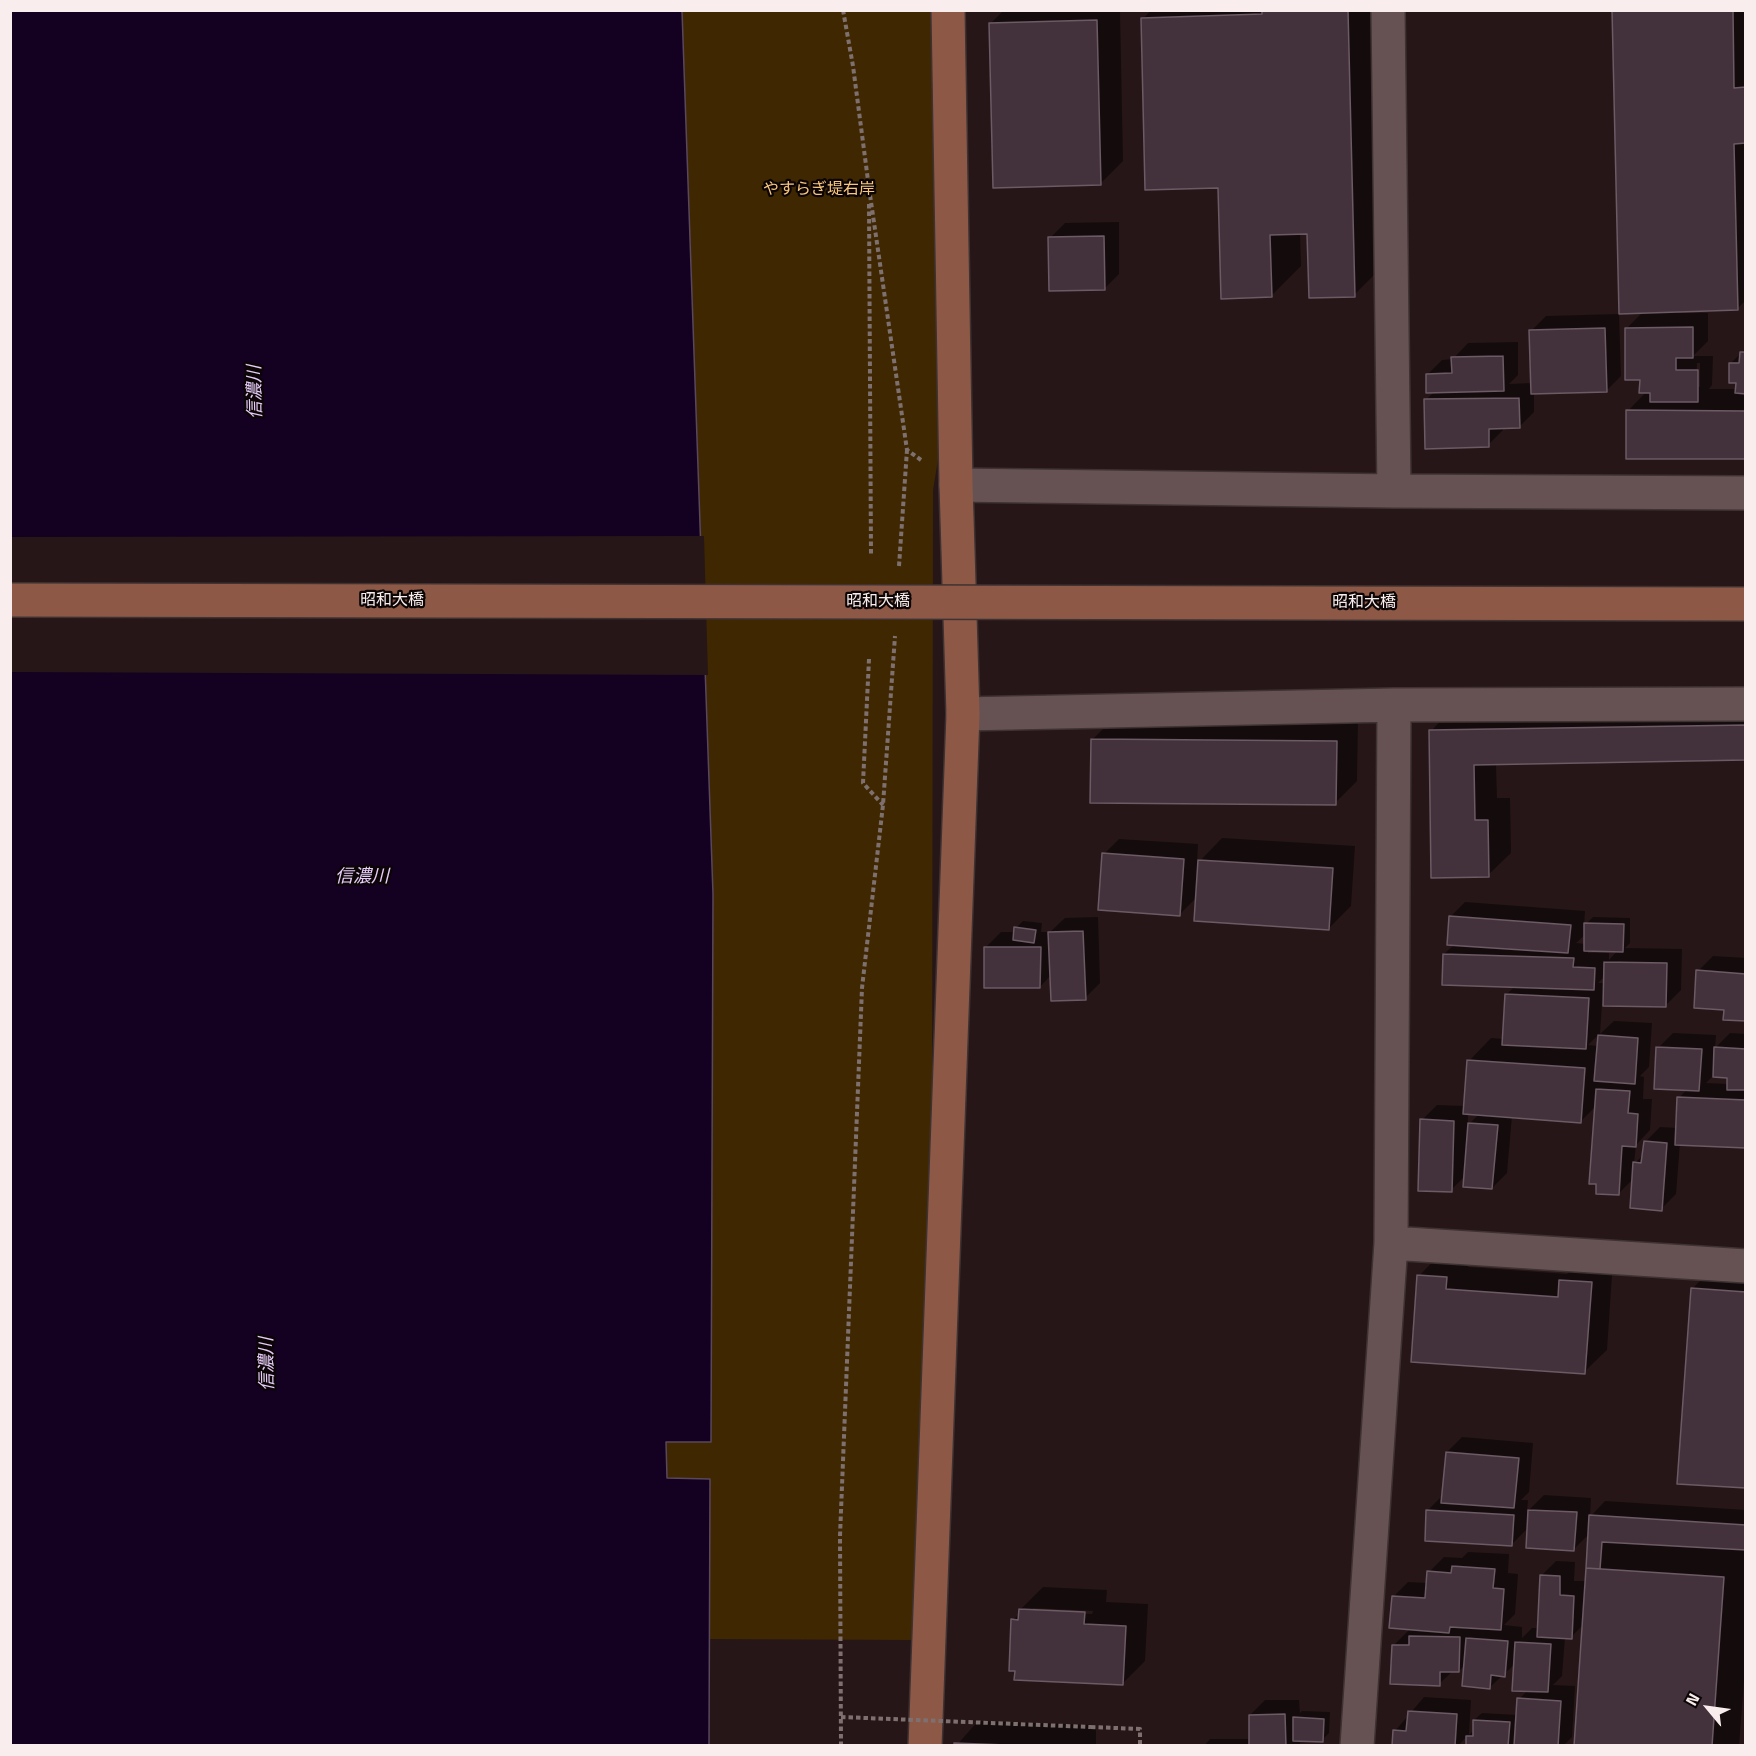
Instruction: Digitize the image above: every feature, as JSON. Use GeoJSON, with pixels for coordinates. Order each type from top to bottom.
{"type":"FeatureCollection","features":[{"type":"Feature","properties":{"kind":"street"},"geometry":{"type":"LineString","coordinates":[[925,1746],[963,714],[956,485],[948,10]]}},
{"type":"Feature","properties":{"kind":"street"},"geometry":{"type":"LineString","coordinates":[[1388,10],[1394,492]]}},
{"type":"Feature","properties":{"kind":"street"},"geometry":{"type":"LineString","coordinates":[[956,485],[1394,492],[1746,493]]}},
{"type":"Feature","properties":{"kind":"street","name":"昭和大橋"},"geometry":{"type":"LineString","coordinates":[[10,600],[1746,604]]}},
{"type":"Feature","properties":{"kind":"street"},"geometry":{"type":"LineString","coordinates":[[963,714],[1394,705],[1746,704]]}},
{"type":"Feature","properties":{"kind":"street"},"geometry":{"type":"LineString","coordinates":[[1357,1746],[1391,1243],[1394,705]]}},
{"type":"Feature","properties":{"kind":"street"},"geometry":{"type":"LineString","coordinates":[[1391,1243],[1746,1266]]}},
{"type":"Feature","properties":{"kind":"path"},"geometry":{"type":"LineString","coordinates":[[843,10],[853,66],[868,188],[907,450],[899,568]]}},
{"type":"Feature","properties":{"kind":"path"},"geometry":{"type":"LineString","coordinates":[[868,188],[871,554]]}},
{"type":"Feature","properties":{"kind":"path"},"geometry":{"type":"LineString","coordinates":[[907,450],[956,485]]}},
{"type":"Feature","properties":{"kind":"path"},"geometry":{"type":"LineString","coordinates":[[841,1746],[841,1524],[862,988],[883,805],[895,628]]}},
{"type":"Feature","properties":{"kind":"path"},"geometry":{"type":"LineString","coordinates":[[869,659],[863,783],[883,805]]}},
{"type":"Feature","properties":{"kind":"path"},"geometry":{"type":"LineString","coordinates":[[841,1717],[1140,1729],[1140,1746]]}},
{"type":"Feature","properties":{"kind":"green space","name":"やすらぎ堤右岸"},"geometry":{"type":"Polygon","coordinates":[[[682,11],[938,11],[942,435],[933,490],[932,1122],[916,1640],[710,1639],[710,1479],[667,1478],[666,1441],[711,1441],[713,894],[682,11]]]}},
{"type":"Feature","properties":{"kind":"water","name":"信濃川"},"geometry":{"type":"Polygon","coordinates":[[[11,11],[682,11],[713,894],[711,1442],[666,1442],[667,1478],[710,1479],[709,1745],[11,1746],[11,11]]]}},
{"type":"Feature","properties":{"kind":"pier"},"geometry":{"type":"Polygon","coordinates":[[[704,536],[708,675],[11,672],[11,537],[704,536]]]}},
{"type":"Feature","properties":{"kind":"building"},"geometry":{"type":"Polygon","coordinates":[[[1262,10],[1348,10],[1355,297],[1309,298],[1307,234],[1270,235],[1272,297],[1221,299],[1218,188],[1145,190],[1141,18],[1262,14],[1262,10]]]}},
{"type":"Feature","properties":{"kind":"building"},"geometry":{"type":"Polygon","coordinates":[[[1612,10],[1733,10],[1734,88],[1746,87],[1746,143],[1734,144],[1738,310],[1619,314],[1612,10]]]}},
{"type":"Feature","properties":{"kind":"building"},"geometry":{"type":"Polygon","coordinates":[[[1097,20],[1101,185],[993,188],[989,23],[1097,20]]]}},
{"type":"Feature","properties":{"kind":"building"},"geometry":{"type":"Polygon","coordinates":[[[1104,236],[1105,290],[1049,291],[1048,237],[1104,236]]]}},
{"type":"Feature","properties":{"kind":"building"},"geometry":{"type":"Polygon","coordinates":[[[1693,327],[1693,358],[1676,358],[1676,370],[1698,370],[1698,402],[1650,402],[1650,393],[1639,393],[1640,380],[1625,380],[1625,328],[1693,327]]]}},
{"type":"Feature","properties":{"kind":"building"},"geometry":{"type":"Polygon","coordinates":[[[1605,328],[1607,392],[1531,394],[1529,330],[1605,328]]]}},
{"type":"Feature","properties":{"kind":"building"},"geometry":{"type":"Polygon","coordinates":[[[1740,352],[1746,352],[1746,394],[1735,393],[1736,383],[1729,383],[1729,363],[1739,363],[1740,352]]]}},
{"type":"Feature","properties":{"kind":"building"},"geometry":{"type":"Polygon","coordinates":[[[1503,356],[1504,391],[1426,393],[1426,374],[1452,373],[1451,357],[1503,356]]]}},
{"type":"Feature","properties":{"kind":"building"},"geometry":{"type":"Polygon","coordinates":[[[1519,398],[1520,428],[1489,429],[1489,447],[1425,449],[1424,399],[1519,398]]]}},
{"type":"Feature","properties":{"kind":"building"},"geometry":{"type":"Polygon","coordinates":[[[1626,410],[1746,411],[1746,459],[1626,459],[1626,410]]]}},
{"type":"Feature","properties":{"kind":"building"},"geometry":{"type":"Polygon","coordinates":[[[1746,725],[1746,760],[1474,765],[1475,820],[1488,820],[1489,877],[1431,878],[1429,730],[1746,725]]]}},
{"type":"Feature","properties":{"kind":"building"},"geometry":{"type":"Polygon","coordinates":[[[1091,739],[1337,741],[1336,805],[1090,803],[1091,739]]]}},
{"type":"Feature","properties":{"kind":"building"},"geometry":{"type":"Polygon","coordinates":[[[1102,853],[1184,859],[1180,916],[1098,910],[1102,853]]]}},
{"type":"Feature","properties":{"kind":"building"},"geometry":{"type":"Polygon","coordinates":[[[1198,860],[1333,868],[1329,930],[1194,921],[1198,860]]]}},
{"type":"Feature","properties":{"kind":"building"},"geometry":{"type":"Polygon","coordinates":[[[1449,916],[1571,925],[1568,953],[1447,945],[1449,916]]]}},
{"type":"Feature","properties":{"kind":"building"},"geometry":{"type":"Polygon","coordinates":[[[1584,923],[1624,924],[1623,952],[1584,951],[1584,923]]]}},
{"type":"Feature","properties":{"kind":"building"},"geometry":{"type":"Polygon","coordinates":[[[1014,927],[1036,930],[1034,943],[1013,940],[1014,927]]]}},
{"type":"Feature","properties":{"kind":"building"},"geometry":{"type":"Polygon","coordinates":[[[1083,931],[1086,1000],[1051,1001],[1048,932],[1083,931]]]}},
{"type":"Feature","properties":{"kind":"building"},"geometry":{"type":"Polygon","coordinates":[[[984,947],[1041,947],[1040,988],[984,988],[984,947]]]}},
{"type":"Feature","properties":{"kind":"building"},"geometry":{"type":"Polygon","coordinates":[[[1443,954],[1574,958],[1573,967],[1595,968],[1594,990],[1442,985],[1443,954]]]}},
{"type":"Feature","properties":{"kind":"building"},"geometry":{"type":"Polygon","coordinates":[[[1604,962],[1667,963],[1666,1007],[1603,1006],[1604,962]]]}},
{"type":"Feature","properties":{"kind":"building"},"geometry":{"type":"Polygon","coordinates":[[[1696,970],[1746,974],[1746,1021],[1723,1020],[1724,1010],[1694,1008],[1696,970]]]}},
{"type":"Feature","properties":{"kind":"building"},"geometry":{"type":"Polygon","coordinates":[[[1505,994],[1589,998],[1586,1049],[1502,1045],[1505,994]]]}},
{"type":"Feature","properties":{"kind":"building"},"geometry":{"type":"Polygon","coordinates":[[[1598,1035],[1638,1038],[1635,1084],[1594,1081],[1598,1035]]]}},
{"type":"Feature","properties":{"kind":"building"},"geometry":{"type":"Polygon","coordinates":[[[1656,1047],[1702,1049],[1699,1091],[1654,1089],[1656,1047]]]}},
{"type":"Feature","properties":{"kind":"building"},"geometry":{"type":"Polygon","coordinates":[[[1714,1047],[1746,1049],[1746,1090],[1727,1090],[1727,1078],[1713,1077],[1714,1047]]]}},
{"type":"Feature","properties":{"kind":"building"},"geometry":{"type":"Polygon","coordinates":[[[1467,1060],[1585,1068],[1581,1123],[1463,1114],[1467,1060]]]}},
{"type":"Feature","properties":{"kind":"building"},"geometry":{"type":"Polygon","coordinates":[[[1596,1089],[1630,1091],[1628,1113],[1638,1114],[1636,1147],[1622,1146],[1619,1195],[1596,1194],[1596,1184],[1589,1184],[1596,1089]]]}},
{"type":"Feature","properties":{"kind":"building"},"geometry":{"type":"Polygon","coordinates":[[[1677,1097],[1746,1100],[1746,1148],[1675,1145],[1677,1097]]]}},
{"type":"Feature","properties":{"kind":"building"},"geometry":{"type":"Polygon","coordinates":[[[1420,1119],[1454,1121],[1452,1192],[1418,1191],[1420,1119]]]}},
{"type":"Feature","properties":{"kind":"building"},"geometry":{"type":"Polygon","coordinates":[[[1468,1123],[1498,1125],[1492,1189],[1463,1187],[1468,1123]]]}},
{"type":"Feature","properties":{"kind":"building"},"geometry":{"type":"Polygon","coordinates":[[[1644,1141],[1667,1143],[1662,1211],[1630,1208],[1633,1162],[1641,1163],[1644,1141]]]}},
{"type":"Feature","properties":{"kind":"building"},"geometry":{"type":"Polygon","coordinates":[[[1417,1275],[1447,1277],[1446,1289],[1558,1297],[1559,1280],[1592,1282],[1585,1374],[1411,1362],[1417,1275]]]}},
{"type":"Feature","properties":{"kind":"building"},"geometry":{"type":"Polygon","coordinates":[[[1691,1288],[1746,1292],[1746,1488],[1677,1484],[1691,1288]]]}},
{"type":"Feature","properties":{"kind":"building"},"geometry":{"type":"Polygon","coordinates":[[[1446,1452],[1519,1458],[1514,1508],[1441,1503],[1446,1452]]]}},
{"type":"Feature","properties":{"kind":"building"},"geometry":{"type":"Polygon","coordinates":[[[1426,1510],[1514,1515],[1512,1546],[1425,1541],[1426,1510]]]}},
{"type":"Feature","properties":{"kind":"building"},"geometry":{"type":"Polygon","coordinates":[[[1528,1510],[1577,1512],[1574,1551],[1526,1548],[1528,1510]]]}},
{"type":"Feature","properties":{"kind":"building"},"geometry":{"type":"Polygon","coordinates":[[[1589,1515],[1746,1525],[1746,1550],[1602,1542],[1600,1569],[1586,1568],[1589,1515]]]}},
{"type":"Feature","properties":{"kind":"building"},"geometry":{"type":"Polygon","coordinates":[[[1452,1566],[1495,1569],[1493,1588],[1504,1589],[1501,1630],[1450,1627],[1449,1633],[1389,1628],[1392,1596],[1425,1598],[1427,1571],[1451,1573],[1452,1566]]]}},
{"type":"Feature","properties":{"kind":"building"},"geometry":{"type":"Polygon","coordinates":[[[1586,1568],[1724,1577],[1712,1746],[1574,1746],[1586,1568]]]}},
{"type":"Feature","properties":{"kind":"building"},"geometry":{"type":"Polygon","coordinates":[[[1540,1575],[1560,1576],[1560,1595],[1574,1596],[1572,1639],[1537,1637],[1540,1575]]]}},
{"type":"Feature","properties":{"kind":"building"},"geometry":{"type":"Polygon","coordinates":[[[1019,1609],[1085,1612],[1084,1624],[1126,1626],[1123,1685],[1014,1680],[1015,1671],[1009,1671],[1011,1619],[1018,1620],[1019,1609]]]}},
{"type":"Feature","properties":{"kind":"building"},"geometry":{"type":"Polygon","coordinates":[[[1409,1636],[1460,1637],[1459,1672],[1440,1672],[1440,1686],[1390,1684],[1392,1645],[1409,1645],[1409,1636]]]}},
{"type":"Feature","properties":{"kind":"building"},"geometry":{"type":"Polygon","coordinates":[[[1466,1638],[1508,1641],[1505,1677],[1491,1675],[1490,1689],[1462,1686],[1466,1638]]]}},
{"type":"Feature","properties":{"kind":"building"},"geometry":{"type":"Polygon","coordinates":[[[1515,1642],[1551,1644],[1548,1692],[1512,1691],[1515,1642]]]}},
{"type":"Feature","properties":{"kind":"building"},"geometry":{"type":"Polygon","coordinates":[[[1517,1698],[1561,1701],[1558,1746],[1514,1746],[1517,1698]]]}},
{"type":"Feature","properties":{"kind":"building"},"geometry":{"type":"Polygon","coordinates":[[[1408,1711],[1457,1714],[1455,1746],[1392,1746],[1393,1730],[1406,1731],[1408,1711]]]}},
{"type":"Feature","properties":{"kind":"building"},"geometry":{"type":"Polygon","coordinates":[[[1285,1714],[1286,1746],[1249,1746],[1249,1715],[1285,1714]]]}},
{"type":"Feature","properties":{"kind":"building"},"geometry":{"type":"Polygon","coordinates":[[[1293,1717],[1324,1719],[1323,1742],[1293,1741],[1293,1717]]]}},
{"type":"Feature","properties":{"kind":"building"},"geometry":{"type":"Polygon","coordinates":[[[1473,1720],[1510,1722],[1508,1746],[1466,1746],[1466,1736],[1473,1736],[1473,1720]]]}},
{"type":"Feature","properties":{"kind":"building"},"geometry":{"type":"Polygon","coordinates":[[[954,1743],[1032,1746],[954,1746],[954,1743]]]}}]}
